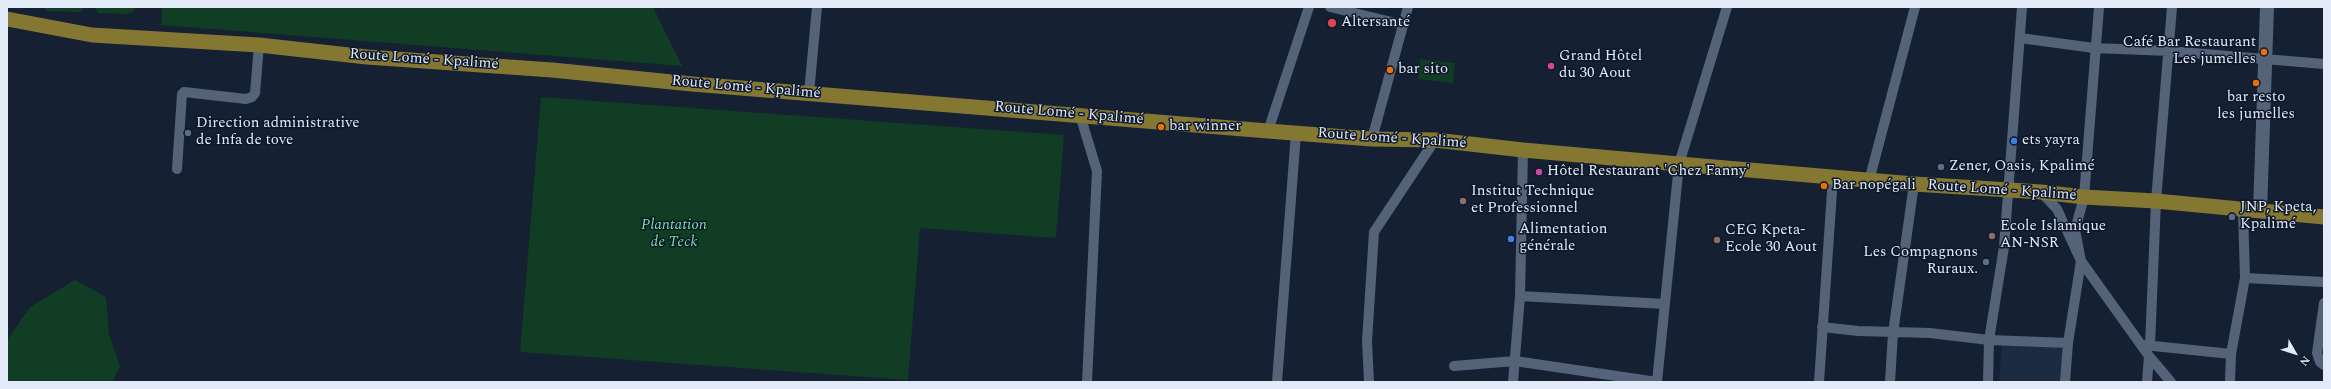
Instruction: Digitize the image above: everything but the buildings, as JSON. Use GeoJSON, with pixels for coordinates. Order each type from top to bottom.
{"type":"FeatureCollection","features":[{"type":"Feature","properties":{"kind":"main road","name":"Route Lomé - Kpalimé"},"geometry":{"type":"LineString","coordinates":[[7,19],[78,34],[259,44],[367,57],[552,70],[1268,131],[1372,139],[1435,140],[1523,150],[1869,181],[2156,201],[2243,211],[2260,211],[2324,217]]}},
{"type":"Feature","properties":{"kind":"street"},"geometry":{"type":"LineString","coordinates":[[809,93],[817,7]]}},
{"type":"Feature","properties":{"kind":"street"},"geometry":{"type":"LineString","coordinates":[[1268,131],[1309,7]]}},
{"type":"Feature","properties":{"kind":"street"},"geometry":{"type":"LineString","coordinates":[[1330,7],[1404,25]]}},
{"type":"Feature","properties":{"kind":"street"},"geometry":{"type":"LineString","coordinates":[[1372,139],[1408,7]]}},
{"type":"Feature","properties":{"kind":"street"},"geometry":{"type":"LineString","coordinates":[[1454,366],[1515,361],[1657,382],[1679,164],[1727,7]]}},
{"type":"Feature","properties":{"kind":"street"},"geometry":{"type":"LineString","coordinates":[[1869,181],[1915,7]]}},
{"type":"Feature","properties":{"kind":"street"},"geometry":{"type":"LineString","coordinates":[[1988,382],[1989,340],[2004,247],[2022,7]]}},
{"type":"Feature","properties":{"kind":"street"},"geometry":{"type":"LineString","coordinates":[[2065,382],[2068,343],[2081,261],[2075,230],[2084,197],[2094,48],[2099,7]]}},
{"type":"Feature","properties":{"kind":"street"},"geometry":{"type":"LineString","coordinates":[[2147,382],[2147,349],[2156,201],[2172,7]]}},
{"type":"Feature","properties":{"kind":"street"},"geometry":{"type":"LineString","coordinates":[[2260,211],[2264,59],[2267,7]]}},
{"type":"Feature","properties":{"kind":"street"},"geometry":{"type":"LineString","coordinates":[[2020,38],[2094,48],[2169,51],[2324,64]]}},
{"type":"Feature","properties":{"kind":"street"},"geometry":{"type":"LineString","coordinates":[[177,168],[182,94],[184,92],[246,99],[252,97],[256,93],[259,44]]}},
{"type":"Feature","properties":{"kind":"street"},"geometry":{"type":"LineString","coordinates":[[1080,115],[1097,172],[1087,382]]}},
{"type":"Feature","properties":{"kind":"street"},"geometry":{"type":"LineString","coordinates":[[1277,382],[1296,133]]}},
{"type":"Feature","properties":{"kind":"street"},"geometry":{"type":"LineString","coordinates":[[1369,382],[1367,341],[1374,232],[1435,140]]}},
{"type":"Feature","properties":{"kind":"street"},"geometry":{"type":"LineString","coordinates":[[1513,382],[1520,296],[1523,150]]}},
{"type":"Feature","properties":{"kind":"street"},"geometry":{"type":"LineString","coordinates":[[1819,382],[1833,177]]}},
{"type":"Feature","properties":{"kind":"street"},"geometry":{"type":"LineString","coordinates":[[1890,382],[1893,333],[1914,184]]}},
{"type":"Feature","properties":{"kind":"street"},"geometry":{"type":"LineString","coordinates":[[2042,192],[2057,209],[2081,261],[2171,382]]}},
{"type":"Feature","properties":{"kind":"street"},"geometry":{"type":"LineString","coordinates":[[2230,382],[2231,354],[2244,278],[2243,211]]}},
{"type":"Feature","properties":{"kind":"street"},"geometry":{"type":"LineString","coordinates":[[2244,278],[2324,282]]}},
{"type":"Feature","properties":{"kind":"street"},"geometry":{"type":"LineString","coordinates":[[1520,296],[1665,304]]}},
{"type":"Feature","properties":{"kind":"street"},"geometry":{"type":"LineString","coordinates":[[2324,302],[2318,358],[2324,365]]}},
{"type":"Feature","properties":{"kind":"street"},"geometry":{"type":"LineString","coordinates":[[1822,327],[1893,333],[1930,333],[1989,340],[2068,343]]}},
{"type":"Feature","properties":{"kind":"street"},"geometry":{"type":"LineString","coordinates":[[2147,349],[2231,354]]}},
{"type":"Feature","properties":{"kind":"shaded area"},"geometry":{"type":"Polygon","coordinates":[[[2002,344],[2061,348],[2064,350],[2061,382],[1999,382],[2002,344]]]}},
{"type":"Feature","properties":{"kind":"green space"},"geometry":{"type":"Polygon","coordinates":[[[43,7],[85,7],[81,12],[75,12],[47,11],[43,7]]]}},
{"type":"Feature","properties":{"kind":"green space"},"geometry":{"type":"Polygon","coordinates":[[[95,7],[137,7],[132,13],[126,14],[98,13],[95,7]]]}},
{"type":"Feature","properties":{"kind":"green space"},"geometry":{"type":"Polygon","coordinates":[[[162,7],[653,7],[682,66],[161,25],[162,7]]]}},
{"type":"Feature","properties":{"kind":"green space"},"geometry":{"type":"Polygon","coordinates":[[[1420,59],[1455,63],[1453,83],[1418,79],[1420,59]]]}},
{"type":"Feature","properties":{"kind":"green space","name":"Plantation de Teck"},"geometry":{"type":"Polygon","coordinates":[[[541,97],[1064,135],[1056,238],[920,228],[908,380],[520,352],[541,97]]]}},
{"type":"Feature","properties":{"kind":"green space"},"geometry":{"type":"Polygon","coordinates":[[[75,280],[106,297],[109,334],[120,366],[112,382],[7,382],[7,340],[30,307],[75,280]]]}},
{"type":"Feature","properties":{"kind":"place","name":"Altersanté"},"geometry":{"type":"Point","coordinates":[1332,23]}},
{"type":"Feature","properties":{"kind":"place","name":"Café Bar Restaurant Les jumelles"},"geometry":{"type":"Point","coordinates":[2264,52]}},
{"type":"Feature","properties":{"kind":"place","name":"Grand Hôtel du 30 Aout"},"geometry":{"type":"Point","coordinates":[1551,66]}},
{"type":"Feature","properties":{"kind":"place","name":"bar sito"},"geometry":{"type":"Point","coordinates":[1390,70]}},
{"type":"Feature","properties":{"kind":"place","name":"bar resto les jumelles"},"geometry":{"type":"Point","coordinates":[2256,83]}},
{"type":"Feature","properties":{"kind":"place","name":"bar winner"},"geometry":{"type":"Point","coordinates":[1161,127]}},
{"type":"Feature","properties":{"kind":"place","name":"Direction administrative de Infa de tove"},"geometry":{"type":"Point","coordinates":[188,133]}},
{"type":"Feature","properties":{"kind":"place","name":"ets yayra"},"geometry":{"type":"Point","coordinates":[2014,141]}},
{"type":"Feature","properties":{"kind":"place","name":"Zener, Oasis, Kpalimé"},"geometry":{"type":"Point","coordinates":[1941,167]}},
{"type":"Feature","properties":{"kind":"place","name":"Hôtel Restaurant 'Chez Fanny'"},"geometry":{"type":"Point","coordinates":[1539,172]}},
{"type":"Feature","properties":{"kind":"place","name":"Bar nopégali"},"geometry":{"type":"Point","coordinates":[1824,186]}},
{"type":"Feature","properties":{"kind":"place","name":"Institut Technique et Professionnel"},"geometry":{"type":"Point","coordinates":[1463,201]}},
{"type":"Feature","properties":{"kind":"place","name":"JNP, Kpeta, Kpalimé"},"geometry":{"type":"Point","coordinates":[2232,217]}},
{"type":"Feature","properties":{"kind":"place","name":"Ecole Islamique AN-NSR"},"geometry":{"type":"Point","coordinates":[1992,236]}},
{"type":"Feature","properties":{"kind":"place","name":"Alimentation générale"},"geometry":{"type":"Point","coordinates":[1511,239]}},
{"type":"Feature","properties":{"kind":"place","name":"CEG Kpeta- Ecole 30 Aout"},"geometry":{"type":"Point","coordinates":[1717,240]}},
{"type":"Feature","properties":{"kind":"place","name":"Les Compagnons Ruraux."},"geometry":{"type":"Point","coordinates":[1986,262]}}]}
